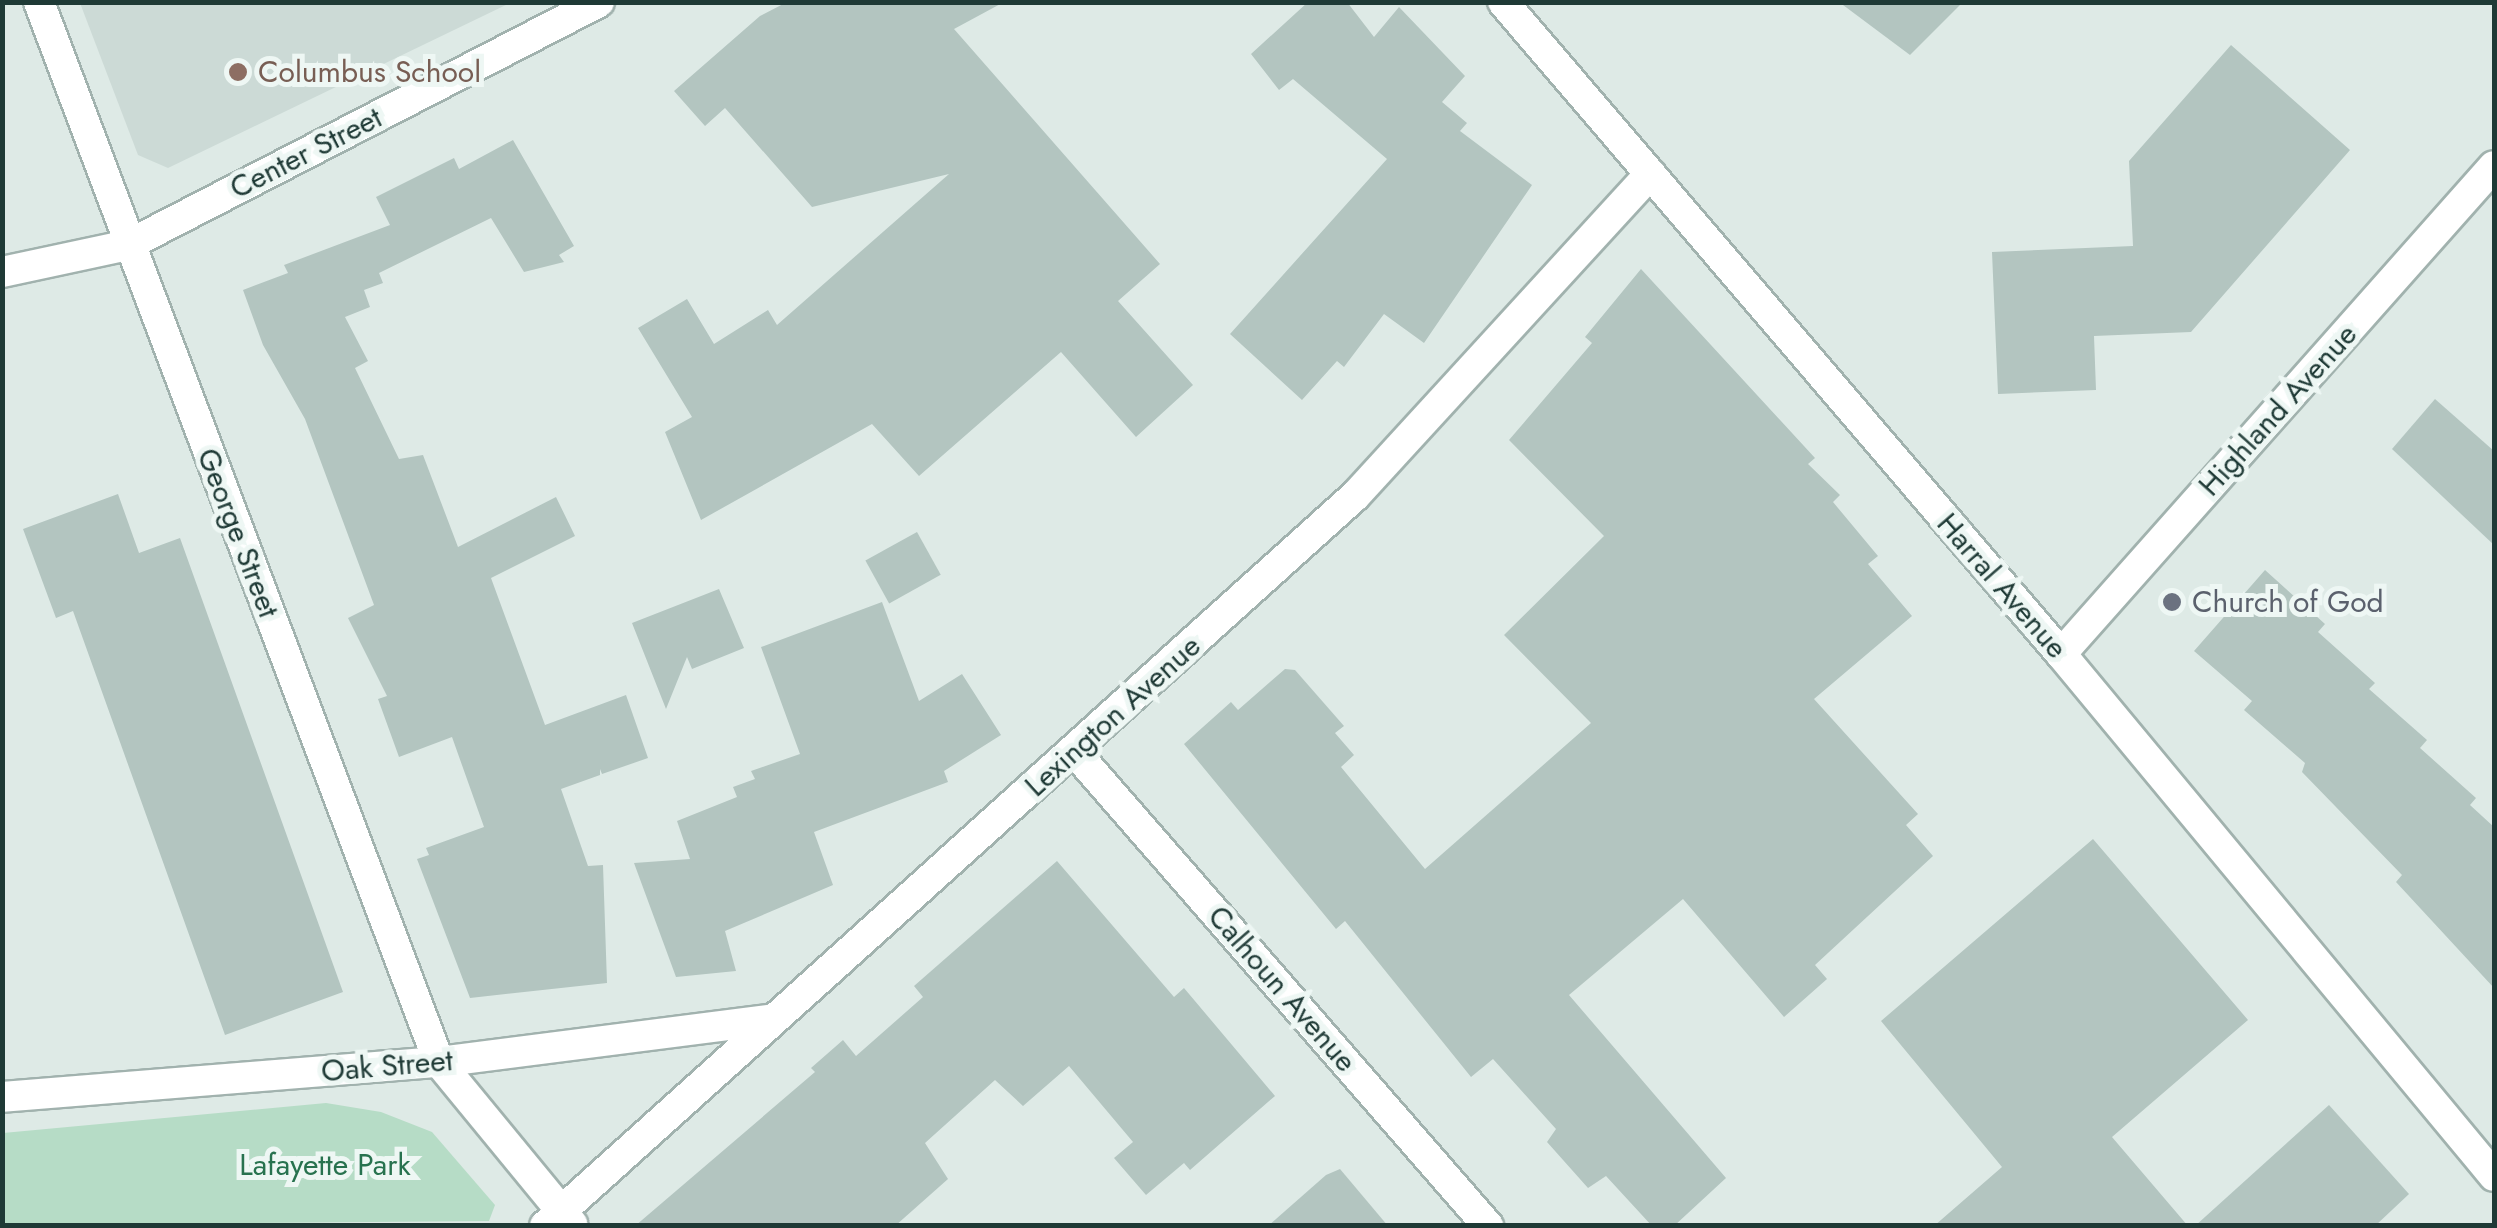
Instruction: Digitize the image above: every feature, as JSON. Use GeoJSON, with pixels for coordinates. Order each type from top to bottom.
{"type":"FeatureCollection","features":[{"type":"Feature","properties":{"kind":"street","name":"George Street"},"geometry":{"type":"LineString","coordinates":[[39,2],[439,1062],[560,1221]]}},
{"type":"Feature","properties":{"kind":"street","name":"Center Street"},"geometry":{"type":"LineString","coordinates":[[2,272],[128,246],[599,2]]}},
{"type":"Feature","properties":{"kind":"street","name":"Harral Avenue"},"geometry":{"type":"LineString","coordinates":[[1504,2],[2492,1165]]}},
{"type":"Feature","properties":{"kind":"street","name":"Highland Avenue"},"geometry":{"type":"LineString","coordinates":[[2060,654],[2494,166]]}},
{"type":"Feature","properties":{"kind":"street","name":"Lexington Avenue"},"geometry":{"type":"LineString","coordinates":[[560,1221],[769,1020],[1075,752],[1355,496],[1650,174]]}},
{"type":"Feature","properties":{"kind":"street","name":"Calhoun Avenue"},"geometry":{"type":"LineString","coordinates":[[1075,752],[1488,1226]]}},
{"type":"Feature","properties":{"kind":"street","name":"Oak Street"},"geometry":{"type":"LineString","coordinates":[[2,1097],[439,1062],[769,1020]]}},
{"type":"Feature","properties":{"kind":"shaded area","name":"Columbus School"},"geometry":{"type":"Polygon","coordinates":[[[80,2],[510,3],[168,168],[138,155],[80,2]]]}},
{"type":"Feature","properties":{"kind":"green space","name":"Lafayette Park"},"geometry":{"type":"Polygon","coordinates":[[[326,1103],[381,1112],[432,1132],[495,1205],[489,1221],[3,1225],[3,1133],[326,1103]]]}},
{"type":"Feature","properties":{"kind":"building"},"geometry":{"type":"Polygon","coordinates":[[[787,2],[1004,2],[954,29],[1160,264],[1118,301],[1193,385],[1136,437],[1061,352],[919,476],[872,424],[701,520],[665,432],[692,417],[638,328],[687,299],[714,344],[768,310],[777,325],[949,174],[812,207],[725,108],[705,126],[674,91],[760,16],[787,2]]]}},
{"type":"Feature","properties":{"kind":"building"},"geometry":{"type":"Polygon","coordinates":[[[1308,2],[1347,2],[1374,37],[1399,7],[1465,76],[1442,102],[1467,123],[1460,131],[1532,185],[1424,343],[1384,314],[1344,367],[1337,361],[1302,400],[1230,334],[1387,159],[1293,79],[1279,90],[1251,54],[1308,2]]]}},
{"type":"Feature","properties":{"kind":"building"},"geometry":{"type":"Polygon","coordinates":[[[1839,2],[1963,2],[1910,55],[1839,2]]]}},
{"type":"Feature","properties":{"kind":"building"},"geometry":{"type":"Polygon","coordinates":[[[2231,45],[2350,150],[2191,332],[2094,336],[2096,390],[1998,394],[1992,252],[2133,246],[2129,161],[2231,45]]]}},
{"type":"Feature","properties":{"kind":"building"},"geometry":{"type":"Polygon","coordinates":[[[513,140],[574,246],[559,255],[564,262],[524,272],[491,218],[379,273],[383,283],[364,290],[370,307],[345,317],[368,361],[355,368],[399,459],[423,455],[458,547],[556,497],[575,536],[491,578],[545,725],[626,695],[648,758],[602,774],[600,769],[600,775],[561,789],[588,866],[603,865],[607,983],[470,998],[417,859],[429,855],[426,848],[484,827],[452,737],[399,757],[378,699],[387,696],[348,618],[374,605],[305,419],[263,345],[243,290],[288,273],[284,265],[390,225],[376,197],[454,158],[459,169],[513,140]]]}},
{"type":"Feature","properties":{"kind":"building"},"geometry":{"type":"Polygon","coordinates":[[[1641,269],[1815,458],[1808,464],[1840,495],[1833,502],[1878,556],[1868,564],[1912,616],[1814,699],[1918,814],[1906,825],[1933,856],[1815,965],[1827,979],[1784,1017],[1683,899],[1569,995],[1726,1178],[1674,1226],[1652,1226],[1606,1176],[1588,1188],[1547,1142],[1556,1129],[1493,1059],[1471,1077],[1345,921],[1336,929],[1184,744],[1231,702],[1238,710],[1285,669],[1295,670],[1344,726],[1335,733],[1354,755],[1341,767],[1425,869],[1591,723],[1504,635],[1604,536],[1509,440],[1592,343],[1585,337],[1641,269]]]}},
{"type":"Feature","properties":{"kind":"building"},"geometry":{"type":"Polygon","coordinates":[[[2435,399],[2494,451],[2494,545],[2392,449],[2435,399]]]}},
{"type":"Feature","properties":{"kind":"building"},"geometry":{"type":"Polygon","coordinates":[[[118,494],[139,553],[180,538],[343,992],[225,1035],[73,611],[56,618],[23,529],[118,494]]]}},
{"type":"Feature","properties":{"kind":"building"},"geometry":{"type":"Polygon","coordinates":[[[917,532],[941,575],[889,603],[865,561],[917,532]]]}},
{"type":"Feature","properties":{"kind":"building"},"geometry":{"type":"Polygon","coordinates":[[[2265,570],[2325,624],[2318,632],[2375,683],[2369,689],[2427,740],[2420,748],[2476,798],[2470,805],[2494,827],[2494,988],[2396,882],[2402,875],[2302,772],[2305,763],[2244,710],[2252,701],[2194,651],[2265,570]]]}},
{"type":"Feature","properties":{"kind":"building"},"geometry":{"type":"Polygon","coordinates":[[[719,589],[744,648],[692,669],[687,657],[666,709],[632,623],[719,589]]]}},
{"type":"Feature","properties":{"kind":"building"},"geometry":{"type":"Polygon","coordinates":[[[882,602],[919,701],[962,674],[1001,735],[944,771],[948,782],[814,832],[833,885],[725,931],[736,971],[676,977],[634,863],[690,859],[677,821],[737,797],[733,787],[755,779],[751,771],[800,754],[761,647],[882,602]]]}},
{"type":"Feature","properties":{"kind":"building"},"geometry":{"type":"Polygon","coordinates":[[[2093,839],[2248,1020],[2112,1137],[2188,1226],[1934,1226],[2002,1167],[1881,1021],[2093,839]]]}},
{"type":"Feature","properties":{"kind":"building"},"geometry":{"type":"Polygon","coordinates":[[[1057,861],[1174,997],[1184,988],[1275,1096],[1190,1170],[1184,1163],[1146,1195],[1114,1158],[1133,1142],[1069,1066],[1023,1106],[995,1080],[925,1143],[948,1179],[895,1226],[635,1226],[815,1072],[811,1068],[843,1040],[856,1056],[923,997],[914,986],[1057,861]]]}},
{"type":"Feature","properties":{"kind":"building"},"geometry":{"type":"Polygon","coordinates":[[[2329,1105],[2409,1194],[2375,1226],[2195,1226],[2329,1105]]]}},
{"type":"Feature","properties":{"kind":"building"},"geometry":{"type":"Polygon","coordinates":[[[1340,1169],[1388,1226],[1268,1226],[1326,1175],[1340,1169]]]}},
{"type":"Feature","properties":{"kind":"place","name":"Columbus School"},"geometry":{"type":"Point","coordinates":[238,72]}},
{"type":"Feature","properties":{"kind":"place","name":"Church of God"},"geometry":{"type":"Point","coordinates":[2172,602]}}]}
